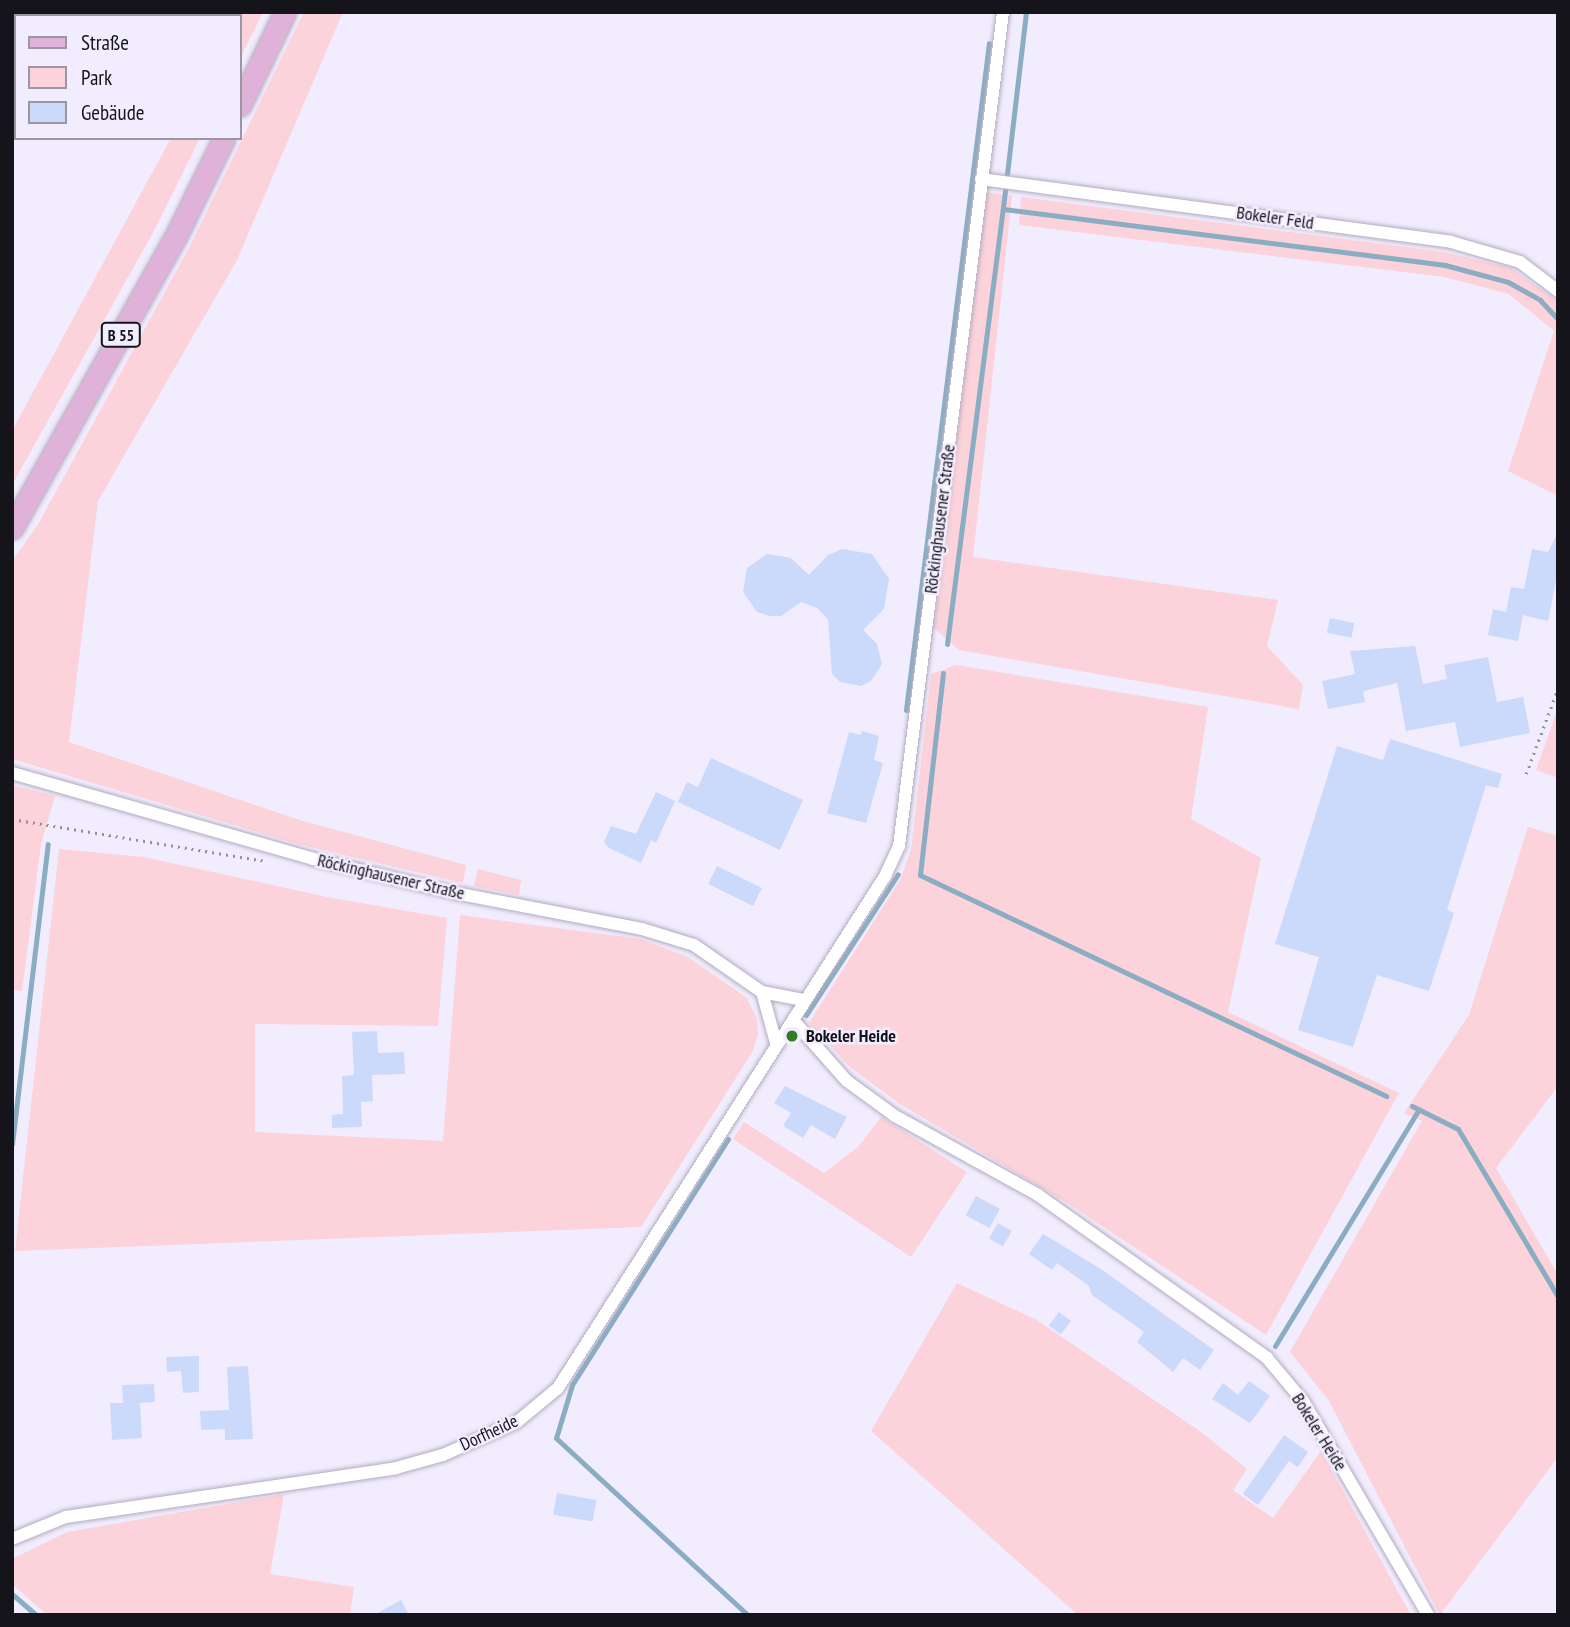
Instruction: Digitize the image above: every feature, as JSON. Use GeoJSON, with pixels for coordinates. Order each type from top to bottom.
{"type":"FeatureCollection","features":[{"type":"Feature","properties":{"kind":"main road"},"geometry":{"type":"LineString","coordinates":[[242,101],[285,12]]}},
{"type":"Feature","properties":{"kind":"main road","name":"B 55"},"geometry":{"type":"LineString","coordinates":[[12,528],[175,238],[223,140]]}},
{"type":"Feature","properties":{"kind":"street","name":"Röckinghausener Straße"},"geometry":{"type":"LineString","coordinates":[[776,1043],[885,876],[899,846],[1003,12]]}},
{"type":"Feature","properties":{"kind":"street","name":"Bokeler Feld"},"geometry":{"type":"LineString","coordinates":[[981,178],[1451,242],[1520,262],[1558,291]]}},
{"type":"Feature","properties":{"kind":"street","name":"Röckinghausener Straße"},"geometry":{"type":"LineString","coordinates":[[12,772],[313,859],[455,893],[642,929],[694,945],[762,992],[803,1000]]}},
{"type":"Feature","properties":{"kind":"street"},"geometry":{"type":"LineString","coordinates":[[762,992],[776,1043]]}},
{"type":"Feature","properties":{"kind":"street","name":"Bokeler Heide"},"geometry":{"type":"LineString","coordinates":[[793,1020],[848,1081],[895,1116],[1038,1195],[1266,1358],[1303,1401],[1428,1615]]}},
{"type":"Feature","properties":{"kind":"street","name":"Dorfheide"},"geometry":{"type":"LineString","coordinates":[[12,1539],[66,1517],[396,1468],[443,1455],[517,1422],[558,1388],[776,1043]]}},
{"type":"Feature","properties":{"kind":"path"},"geometry":{"type":"LineString","coordinates":[[1526,774],[1558,688]]}},
{"type":"Feature","properties":{"kind":"path"},"geometry":{"type":"LineString","coordinates":[[12,819],[277,863]]}},
{"type":"Feature","properties":{"kind":"green space"},"geometry":{"type":"Polygon","coordinates":[[[263,12],[242,55],[242,14],[224,14],[263,12]]]}},
{"type":"Feature","properties":{"kind":"green space"},"geometry":{"type":"Polygon","coordinates":[[[304,12],[343,12],[237,260],[98,501],[69,742],[303,821],[466,865],[463,883],[298,844],[12,759],[12,561],[37,526],[190,246],[304,12]]]}},
{"type":"Feature","properties":{"kind":"green space"},"geometry":{"type":"Polygon","coordinates":[[[170,140],[199,140],[155,229],[12,485],[12,431],[170,140]]]}},
{"type":"Feature","properties":{"kind":"green space"},"geometry":{"type":"Polygon","coordinates":[[[986,192],[1012,196],[973,557],[1278,600],[1267,646],[1303,685],[1299,709],[959,650],[934,628],[986,192]]]}},
{"type":"Feature","properties":{"kind":"green space"},"geometry":{"type":"Polygon","coordinates":[[[1021,197],[1444,252],[1511,268],[1558,301],[1558,496],[1508,471],[1554,331],[1509,294],[1444,277],[1019,225],[1021,197]]]}},
{"type":"Feature","properties":{"kind":"green space"},"geometry":{"type":"Polygon","coordinates":[[[956,665],[1208,707],[1191,819],[1261,858],[1228,1012],[1399,1093],[1266,1335],[1069,1204],[900,1104],[851,1068],[809,1023],[900,880],[911,850],[931,674],[956,665]]]}},
{"type":"Feature","properties":{"kind":"green space"},"geometry":{"type":"Polygon","coordinates":[[[1558,708],[1558,778],[1536,770],[1558,708]]]}},
{"type":"Feature","properties":{"kind":"green space"},"geometry":{"type":"Polygon","coordinates":[[[12,785],[55,796],[41,844],[22,991],[12,990],[12,785]]]}},
{"type":"Feature","properties":{"kind":"green space"},"geometry":{"type":"Polygon","coordinates":[[[1528,827],[1558,836],[1558,1086],[1496,1168],[1558,1275],[1558,1457],[1440,1615],[1329,1401],[1290,1352],[1422,1121],[1404,1113],[1469,1015],[1528,827]]]}},
{"type":"Feature","properties":{"kind":"green space"},"geometry":{"type":"Polygon","coordinates":[[[59,849],[144,857],[327,897],[447,918],[438,1026],[255,1024],[255,1132],[443,1141],[460,915],[640,939],[688,957],[747,998],[757,1019],[758,1034],[753,1051],[641,1227],[15,1251],[59,849]]]}},
{"type":"Feature","properties":{"kind":"green space"},"geometry":{"type":"Polygon","coordinates":[[[478,869],[521,880],[519,895],[474,886],[478,869]]]}},
{"type":"Feature","properties":{"kind":"green space"},"geometry":{"type":"Polygon","coordinates":[[[881,1117],[967,1172],[911,1257],[733,1139],[744,1122],[824,1173],[858,1147],[881,1117]]]}},
{"type":"Feature","properties":{"kind":"green space"},"geometry":{"type":"Polygon","coordinates":[[[957,1283],[1037,1320],[1201,1432],[1247,1469],[1233,1490],[1273,1518],[1321,1451],[1411,1615],[1078,1615],[871,1431],[957,1283]]]}},
{"type":"Feature","properties":{"kind":"green space"},"geometry":{"type":"Polygon","coordinates":[[[284,1494],[270,1574],[354,1587],[350,1615],[47,1615],[12,1584],[12,1559],[67,1532],[284,1494]]]}},
{"type":"Feature","properties":{"kind":"building"},"geometry":{"type":"Polygon","coordinates":[[[1558,532],[1558,570],[1548,621],[1523,615],[1518,641],[1488,635],[1493,609],[1506,612],[1511,587],[1524,589],[1532,549],[1548,552],[1558,532]]]}},
{"type":"Feature","properties":{"kind":"building"},"geometry":{"type":"Polygon","coordinates":[[[842,549],[872,554],[889,579],[884,609],[863,630],[877,644],[882,664],[871,681],[861,686],[840,682],[832,674],[828,619],[817,608],[801,602],[781,616],[769,616],[757,612],[743,592],[747,568],[767,554],[791,558],[809,575],[828,555],[842,549]]]}},
{"type":"Feature","properties":{"kind":"building"},"geometry":{"type":"Polygon","coordinates":[[[1330,618],[1354,623],[1351,638],[1327,633],[1330,618]]]}},
{"type":"Feature","properties":{"kind":"building"},"geometry":{"type":"Polygon","coordinates":[[[1415,646],[1423,684],[1447,679],[1444,665],[1488,657],[1497,702],[1523,697],[1530,733],[1460,747],[1455,722],[1406,731],[1397,683],[1363,691],[1365,702],[1328,709],[1322,681],[1355,674],[1350,651],[1415,646]]]}},
{"type":"Feature","properties":{"kind":"building"},"geometry":{"type":"Polygon","coordinates":[[[862,731],[879,736],[874,760],[883,763],[866,823],[827,813],[849,732],[861,735],[862,731]]]}},
{"type":"Feature","properties":{"kind":"building"},"geometry":{"type":"Polygon","coordinates":[[[1390,739],[1502,774],[1498,788],[1486,785],[1447,910],[1454,913],[1429,991],[1377,975],[1353,1047],[1298,1030],[1319,957],[1275,944],[1337,746],[1383,760],[1390,739]]]}},
{"type":"Feature","properties":{"kind":"building"},"geometry":{"type":"Polygon","coordinates":[[[711,758],[803,800],[780,850],[678,802],[687,782],[698,787],[711,758]]]}},
{"type":"Feature","properties":{"kind":"building"},"geometry":{"type":"Polygon","coordinates":[[[656,792],[675,801],[656,843],[651,840],[641,863],[609,848],[604,842],[611,826],[636,834],[656,792]]]}},
{"type":"Feature","properties":{"kind":"building"},"geometry":{"type":"Polygon","coordinates":[[[717,866],[762,888],[753,906],[708,884],[717,866]]]}},
{"type":"Feature","properties":{"kind":"building"},"geometry":{"type":"Polygon","coordinates":[[[377,1031],[378,1053],[404,1052],[405,1074],[372,1075],[373,1101],[361,1102],[362,1127],[332,1128],[332,1115],[343,1114],[342,1076],[354,1075],[352,1032],[377,1031]]]}},
{"type":"Feature","properties":{"kind":"building"},"geometry":{"type":"Polygon","coordinates":[[[785,1086],[847,1117],[835,1139],[811,1125],[803,1138],[783,1126],[791,1113],[774,1103],[785,1086]]]}},
{"type":"Feature","properties":{"kind":"building"},"geometry":{"type":"Polygon","coordinates":[[[976,1196],[1000,1209],[990,1228],[966,1215],[976,1196]]]}},
{"type":"Feature","properties":{"kind":"building"},"geometry":{"type":"Polygon","coordinates":[[[998,1223],[1012,1231],[1003,1247],[989,1239],[998,1223]]]}},
{"type":"Feature","properties":{"kind":"building"},"geometry":{"type":"Polygon","coordinates":[[[1043,1234],[1101,1269],[1214,1350],[1200,1370],[1183,1358],[1173,1372],[1137,1342],[1144,1332],[1092,1295],[1089,1286],[1057,1263],[1052,1270],[1029,1254],[1043,1234]]]}},
{"type":"Feature","properties":{"kind":"building"},"geometry":{"type":"Polygon","coordinates":[[[1059,1312],[1071,1321],[1061,1335],[1049,1326],[1059,1312]]]}},
{"type":"Feature","properties":{"kind":"building"},"geometry":{"type":"Polygon","coordinates":[[[199,1356],[199,1392],[183,1393],[181,1371],[167,1372],[166,1357],[199,1356]]]}},
{"type":"Feature","properties":{"kind":"building"},"geometry":{"type":"Polygon","coordinates":[[[248,1366],[253,1439],[225,1440],[225,1429],[201,1430],[200,1411],[229,1410],[227,1367],[248,1366]]]}},
{"type":"Feature","properties":{"kind":"building"},"geometry":{"type":"Polygon","coordinates":[[[1249,1381],[1270,1396],[1250,1423],[1212,1399],[1223,1383],[1238,1395],[1249,1381]]]}},
{"type":"Feature","properties":{"kind":"building"},"geometry":{"type":"Polygon","coordinates":[[[154,1384],[155,1402],[140,1403],[142,1438],[112,1440],[110,1403],[123,1403],[122,1385],[154,1384]]]}},
{"type":"Feature","properties":{"kind":"building"},"geometry":{"type":"Polygon","coordinates":[[[1284,1435],[1308,1452],[1298,1467],[1289,1461],[1258,1505],[1243,1494],[1284,1435]]]}},
{"type":"Feature","properties":{"kind":"building"},"geometry":{"type":"Polygon","coordinates":[[[557,1493],[596,1500],[593,1522],[553,1515],[557,1493]]]}},
{"type":"Feature","properties":{"kind":"building"},"geometry":{"type":"Polygon","coordinates":[[[401,1600],[409,1615],[374,1615],[401,1600]]]}},
{"type":"Feature","properties":{"kind":"waterway"},"geometry":{"type":"LineString","coordinates":[[1007,174],[1026,12]]}},
{"type":"Feature","properties":{"kind":"waterway"},"geometry":{"type":"LineString","coordinates":[[906,710],[989,43]]}},
{"type":"Feature","properties":{"kind":"waterway"},"geometry":{"type":"LineString","coordinates":[[947,644],[1005,191]]}},
{"type":"Feature","properties":{"kind":"waterway"},"geometry":{"type":"LineString","coordinates":[[1003,209],[1445,265],[1508,282],[1540,300],[1558,319]]}},
{"type":"Feature","properties":{"kind":"waterway"},"geometry":{"type":"LineString","coordinates":[[943,673],[920,875],[1386,1096]]}},
{"type":"Feature","properties":{"kind":"waterway"},"geometry":{"type":"LineString","coordinates":[[12,1144],[48,844]]}},
{"type":"Feature","properties":{"kind":"waterway"},"geometry":{"type":"LineString","coordinates":[[806,1015],[898,874]]}},
{"type":"Feature","properties":{"kind":"waterway"},"geometry":{"type":"LineString","coordinates":[[1412,1106],[1458,1129],[1558,1297]]}},
{"type":"Feature","properties":{"kind":"waterway"},"geometry":{"type":"LineString","coordinates":[[1275,1346],[1419,1109]]}},
{"type":"Feature","properties":{"kind":"waterway"},"geometry":{"type":"LineString","coordinates":[[728,1139],[572,1385],[556,1438],[748,1615]]}},
{"type":"Feature","properties":{"kind":"waterway"},"geometry":{"type":"LineString","coordinates":[[12,1594],[36,1615]]}},
{"type":"Feature","properties":{"kind":"place","name":"Bokeler Heide"},"geometry":{"type":"Point","coordinates":[792,1036]}}]}
